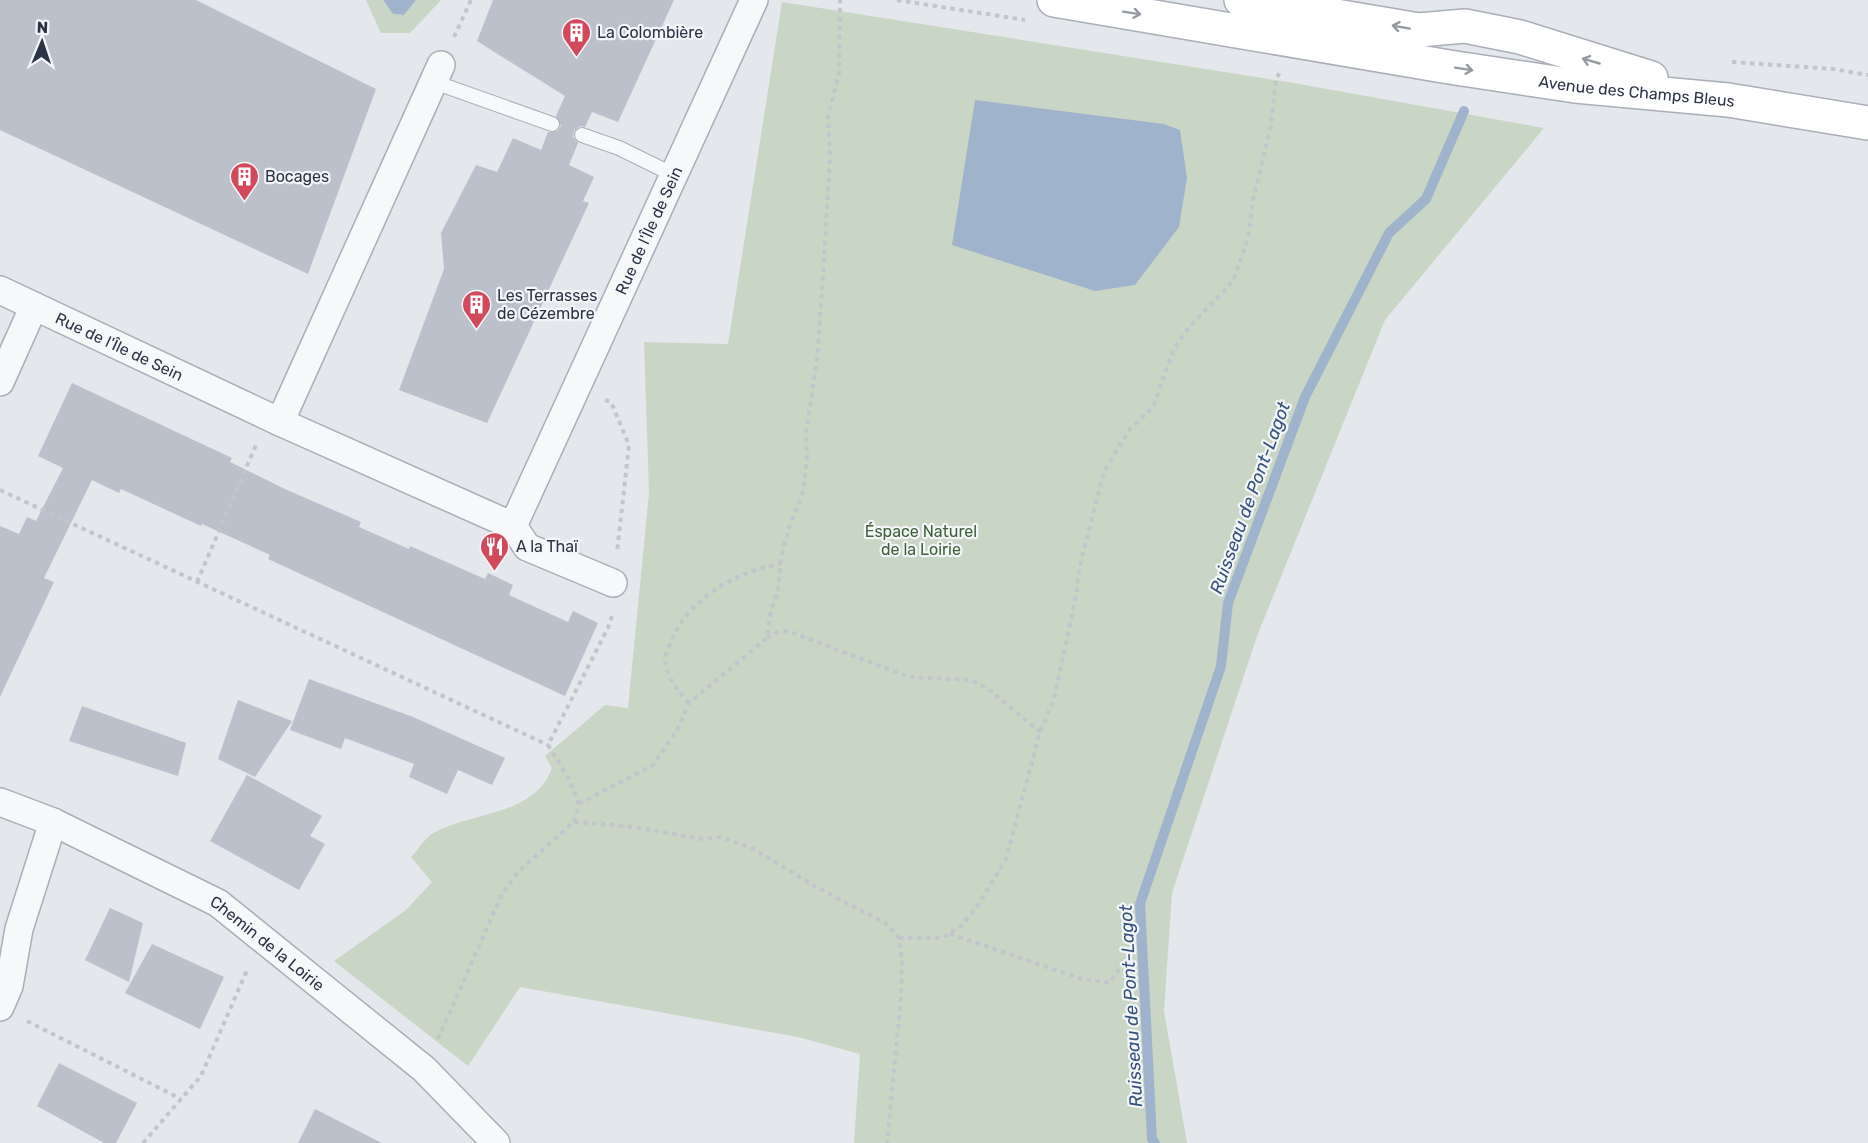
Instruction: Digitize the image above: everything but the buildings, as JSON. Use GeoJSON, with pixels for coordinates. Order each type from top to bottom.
{"type":"FeatureCollection","features":[{"type":"Feature","properties":{"kind":"main road","name":"Avenue des Champs Bleus"},"geometry":{"type":"LineString","coordinates":[[1054,0],[1305,18],[1419,30],[1465,26],[1520,37],[1584,59],[1728,100]]}},
{"type":"Feature","properties":{"kind":"main road","name":"Avenue des Champs Bleus"},"geometry":{"type":"LineString","coordinates":[[1241,0],[1575,86],[1728,100]]}},
{"type":"Feature","properties":{"kind":"main road"},"geometry":{"type":"LineString","coordinates":[[1728,100],[1868,123]]}},
{"type":"Feature","properties":{"kind":"street","name":"Rue de l'Île de Sein"},"geometry":{"type":"LineString","coordinates":[[513,526],[754,0]]}},
{"type":"Feature","properties":{"kind":"street"},"geometry":{"type":"LineString","coordinates":[[280,422],[437,74]]}},
{"type":"Feature","properties":{"kind":"street"},"geometry":{"type":"LineString","coordinates":[[0,290],[34,306]]}},
{"type":"Feature","properties":{"kind":"street","name":"Rue de l'Île de Sein"},"geometry":{"type":"LineString","coordinates":[[0,382],[34,306],[280,422],[513,526],[527,547],[613,583]]}},
{"type":"Feature","properties":{"kind":"street","name":"Chemin de la Loirie"},"geometry":{"type":"LineString","coordinates":[[0,802],[53,822],[218,903],[424,1069],[496,1143]]}},
{"type":"Feature","properties":{"kind":"street"},"geometry":{"type":"LineString","coordinates":[[11,1012],[9,986],[19,929],[53,822]]}},
{"type":"Feature","properties":{"kind":"lane"},"geometry":{"type":"LineString","coordinates":[[437,74],[552,124]]}},
{"type":"Feature","properties":{"kind":"lane"},"geometry":{"type":"LineString","coordinates":[[582,135],[620,148],[674,175]]}},
{"type":"Feature","properties":{"kind":"path"},"geometry":{"type":"LineString","coordinates":[[437,74],[471,0]]}},
{"type":"Feature","properties":{"kind":"path"},"geometry":{"type":"LineString","coordinates":[[767,638],[789,528],[803,492],[807,456],[806,433],[817,359],[823,276],[830,158],[828,118],[839,72],[840,0]]}},
{"type":"Feature","properties":{"kind":"path"},"geometry":{"type":"LineString","coordinates":[[898,938],[942,938],[961,926],[978,905],[1006,859],[1040,732],[1054,699],[1077,596],[1079,569],[1104,471],[1130,429],[1153,407],[1173,351],[1184,333],[1233,281],[1248,238],[1253,200],[1271,125],[1276,79],[1281,70]]}},
{"type":"Feature","properties":{"kind":"path"},"geometry":{"type":"LineString","coordinates":[[548,745],[608,628],[613,613],[611,601],[629,445],[611,402],[577,388]]}},
{"type":"Feature","properties":{"kind":"path"},"geometry":{"type":"LineString","coordinates":[[197,582],[258,442]]}},
{"type":"Feature","properties":{"kind":"path"},"geometry":{"type":"LineString","coordinates":[[0,490],[548,745],[569,779],[579,804],[574,822],[517,873],[502,894],[424,1069]]}},
{"type":"Feature","properties":{"kind":"path"},"geometry":{"type":"LineString","coordinates":[[689,703],[673,685],[665,658],[675,631],[692,609],[710,594],[759,567],[781,564]]}},
{"type":"Feature","properties":{"kind":"path"},"geometry":{"type":"LineString","coordinates":[[579,804],[653,765],[677,730],[689,703],[767,638],[778,632],[788,631],[909,677],[970,680],[986,687],[1040,732]]}},
{"type":"Feature","properties":{"kind":"path"},"geometry":{"type":"LineString","coordinates":[[574,822],[626,826],[704,839],[720,837],[752,848],[816,887],[887,924],[898,938],[902,961],[901,998],[887,1143]]}},
{"type":"Feature","properties":{"kind":"path"},"geometry":{"type":"LineString","coordinates":[[949,933],[1082,979],[1110,983],[1135,944]]}},
{"type":"Feature","properties":{"kind":"path"},"geometry":{"type":"LineString","coordinates":[[142,1143],[201,1076],[261,938]]}},
{"type":"Feature","properties":{"kind":"path"},"geometry":{"type":"LineString","coordinates":[[11,1012],[181,1099]]}},
{"type":"Feature","properties":{"kind":"green space"},"geometry":{"type":"Polygon","coordinates":[[[366,0],[383,0],[393,14],[404,15],[416,0],[441,0],[410,33],[381,33],[366,0]]]}},
{"type":"Feature","properties":{"kind":"green space","name":"Éspace Naturel de la Loirie"},"geometry":{"type":"Polygon","coordinates":[[[782,2],[1288,82],[1544,128],[1385,320],[1257,636],[1172,893],[1164,1011],[1187,1143],[854,1143],[860,1054],[798,1037],[520,987],[468,1066],[334,961],[406,910],[432,882],[411,857],[430,835],[448,826],[500,811],[532,795],[544,784],[552,768],[545,756],[605,705],[628,708],[649,493],[644,342],[728,344],[782,2]]]}},
{"type":"Feature","properties":{"kind":"water"},"geometry":{"type":"Polygon","coordinates":[[[383,0],[416,0],[404,15],[393,14],[383,0]]]}},
{"type":"Feature","properties":{"kind":"water"},"geometry":{"type":"Polygon","coordinates":[[[975,100],[1164,124],[1180,130],[1187,178],[1179,227],[1135,285],[1095,291],[952,245],[975,100]]]}},
{"type":"Feature","properties":{"kind":"waterway","name":"Ruisseau de Pont-Lagot"},"geometry":{"type":"LineString","coordinates":[[1155,1143],[1152,1139],[1140,904],[1221,666],[1228,603],[1305,397],[1389,233],[1426,199],[1464,111]]}},
{"type":"Feature","properties":{"kind":"place","name":"La Colombière"},"geometry":{"type":"Point","coordinates":[576,58]}},
{"type":"Feature","properties":{"kind":"place","name":"Bocages"},"geometry":{"type":"Point","coordinates":[244,202]}},
{"type":"Feature","properties":{"kind":"place","name":"Les Terrasses de Cézembre"},"geometry":{"type":"Point","coordinates":[476,330]}},
{"type":"Feature","properties":{"kind":"place","name":"A la Thaï"},"geometry":{"type":"Point","coordinates":[495,572]}}]}
